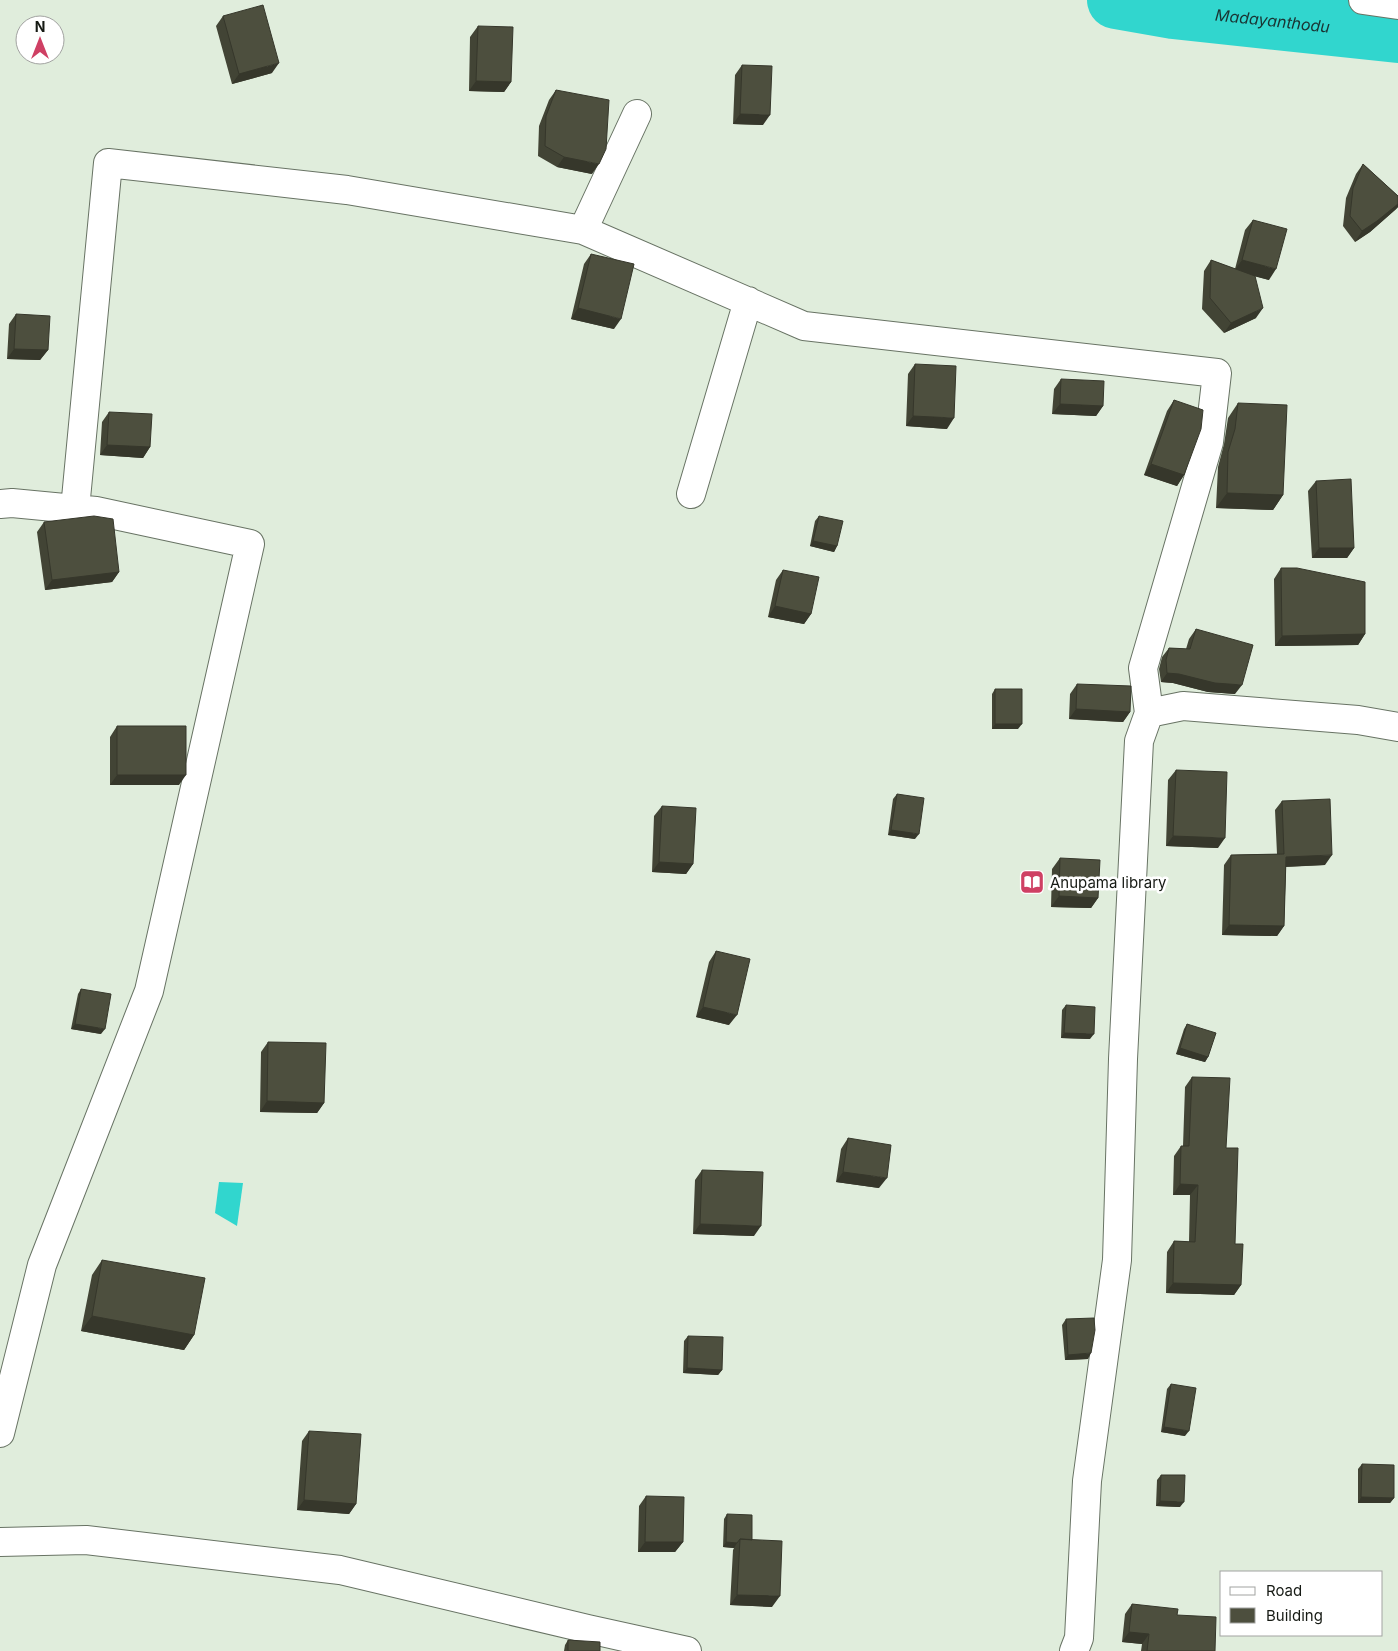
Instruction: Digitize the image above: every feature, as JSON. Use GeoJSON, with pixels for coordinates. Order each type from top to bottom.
{"type":"FeatureCollection","features":[{"type":"Feature","properties":{"kind":"street"},"geometry":{"type":"LineString","coordinates":[[1363,0],[1398,5]]}},
{"type":"Feature","properties":{"kind":"street"},"geometry":{"type":"LineString","coordinates":[[583,230],[637,114]]}},
{"type":"Feature","properties":{"kind":"street"},"geometry":{"type":"LineString","coordinates":[[74,509],[108,163],[347,190],[583,230],[804,326],[1217,373],[1209,442],[1143,668],[1149,713],[1138,741],[1123,1059],[1117,1260],[1087,1481],[1079,1638],[1074,1651]]}},
{"type":"Feature","properties":{"kind":"street"},"geometry":{"type":"LineString","coordinates":[[691,494],[748,301]]}},
{"type":"Feature","properties":{"kind":"street"},"geometry":{"type":"LineString","coordinates":[[0,504],[12,503],[96,512],[250,544],[149,991],[42,1265],[0,1434]]}},
{"type":"Feature","properties":{"kind":"street"},"geometry":{"type":"LineString","coordinates":[[1149,713],[1183,706],[1358,720],[1398,727]]}},
{"type":"Feature","properties":{"kind":"street"},"geometry":{"type":"LineString","coordinates":[[0,1542],[86,1540],[340,1570],[686,1651]]}},
{"type":"Feature","properties":{"kind":"water"},"geometry":{"type":"Polygon","coordinates":[[[219,1182],[243,1183],[237,1226],[215,1213],[219,1182]]]}},
{"type":"Feature","properties":{"kind":"building"},"geometry":{"type":"Polygon","coordinates":[[[263,5],[279,63],[239,74],[223,16],[263,5]]]}},
{"type":"Feature","properties":{"kind":"building"},"geometry":{"type":"Polygon","coordinates":[[[478,26],[513,27],[511,82],[476,81],[478,26]]]}},
{"type":"Feature","properties":{"kind":"building"},"geometry":{"type":"Polygon","coordinates":[[[742,65],[772,66],[770,115],[740,114],[742,65]]]}},
{"type":"Feature","properties":{"kind":"building"},"geometry":{"type":"Polygon","coordinates":[[[556,90],[609,100],[606,149],[599,164],[564,157],[545,146],[546,116],[556,90]]]}},
{"type":"Feature","properties":{"kind":"building"},"geometry":{"type":"Polygon","coordinates":[[[1363,164],[1398,196],[1398,204],[1362,231],[1350,216],[1353,188],[1363,164]]]}},
{"type":"Feature","properties":{"kind":"building"},"geometry":{"type":"Polygon","coordinates":[[[1253,220],[1287,229],[1276,269],[1242,260],[1253,220]]]}},
{"type":"Feature","properties":{"kind":"building"},"geometry":{"type":"Polygon","coordinates":[[[591,254],[634,264],[621,319],[578,308],[591,254]]]}},
{"type":"Feature","properties":{"kind":"building"},"geometry":{"type":"Polygon","coordinates":[[[1211,260],[1255,276],[1263,308],[1231,323],[1210,298],[1211,260]]]}},
{"type":"Feature","properties":{"kind":"building"},"geometry":{"type":"Polygon","coordinates":[[[16,314],[50,316],[48,350],[14,349],[16,314]]]}},
{"type":"Feature","properties":{"kind":"building"},"geometry":{"type":"Polygon","coordinates":[[[915,364],[956,366],[954,418],[913,416],[915,364]]]}},
{"type":"Feature","properties":{"kind":"building"},"geometry":{"type":"Polygon","coordinates":[[[1061,379],[1104,381],[1103,406],[1060,404],[1061,379]]]}},
{"type":"Feature","properties":{"kind":"building"},"geometry":{"type":"Polygon","coordinates":[[[1174,400],[1203,410],[1201,429],[1184,475],[1151,464],[1174,400]]]}},
{"type":"Feature","properties":{"kind":"building"},"geometry":{"type":"Polygon","coordinates":[[[1238,403],[1287,405],[1283,495],[1227,493],[1228,452],[1235,429],[1238,403]]]}},
{"type":"Feature","properties":{"kind":"building"},"geometry":{"type":"Polygon","coordinates":[[[109,412],[152,414],[150,447],[107,445],[109,412]]]}},
{"type":"Feature","properties":{"kind":"building"},"geometry":{"type":"Polygon","coordinates":[[[1351,479],[1354,548],[1319,548],[1316,481],[1351,479]]]}},
{"type":"Feature","properties":{"kind":"building"},"geometry":{"type":"Polygon","coordinates":[[[94,516],[113,519],[119,572],[52,580],[44,522],[94,516]]]}},
{"type":"Feature","properties":{"kind":"building"},"geometry":{"type":"Polygon","coordinates":[[[819,516],[843,521],[837,546],[813,541],[819,516]]]}},
{"type":"Feature","properties":{"kind":"building"},"geometry":{"type":"Polygon","coordinates":[[[1281,568],[1297,568],[1365,582],[1365,634],[1282,636],[1281,568]]]}},
{"type":"Feature","properties":{"kind":"building"},"geometry":{"type":"Polygon","coordinates":[[[783,570],[819,577],[811,614],[775,606],[783,570]]]}},
{"type":"Feature","properties":{"kind":"building"},"geometry":{"type":"Polygon","coordinates":[[[1196,629],[1253,645],[1242,685],[1215,683],[1167,673],[1166,660],[1169,648],[1190,649],[1196,629]]]}},
{"type":"Feature","properties":{"kind":"building"},"geometry":{"type":"Polygon","coordinates":[[[1077,684],[1131,686],[1130,712],[1076,709],[1077,684]]]}},
{"type":"Feature","properties":{"kind":"building"},"geometry":{"type":"Polygon","coordinates":[[[995,689],[1022,689],[1022,724],[995,724],[995,689]]]}},
{"type":"Feature","properties":{"kind":"building"},"geometry":{"type":"Polygon","coordinates":[[[117,726],[186,726],[186,775],[117,775],[117,726]]]}},
{"type":"Feature","properties":{"kind":"building"},"geometry":{"type":"Polygon","coordinates":[[[1176,770],[1227,772],[1225,838],[1173,836],[1176,770]]]}},
{"type":"Feature","properties":{"kind":"building"},"geometry":{"type":"Polygon","coordinates":[[[897,794],[924,798],[919,834],[891,830],[897,794]]]}},
{"type":"Feature","properties":{"kind":"building"},"geometry":{"type":"Polygon","coordinates":[[[1330,799],[1332,855],[1286,857],[1284,926],[1229,925],[1231,855],[1284,854],[1282,801],[1330,799]]]}},
{"type":"Feature","properties":{"kind":"building"},"geometry":{"type":"Polygon","coordinates":[[[662,806],[696,808],[693,864],[659,862],[662,806]]]}},
{"type":"Feature","properties":{"kind":"building"},"geometry":{"type":"Polygon","coordinates":[[[1060,858],[1100,860],[1098,898],[1059,896],[1060,858]]]}},
{"type":"Feature","properties":{"kind":"building"},"geometry":{"type":"Polygon","coordinates":[[[716,951],[750,959],[737,1015],[703,1007],[716,951]]]}},
{"type":"Feature","properties":{"kind":"building"},"geometry":{"type":"Polygon","coordinates":[[[81,989],[111,994],[105,1029],[75,1024],[81,989]]]}},
{"type":"Feature","properties":{"kind":"building"},"geometry":{"type":"Polygon","coordinates":[[[1066,1005],[1095,1007],[1094,1034],[1064,1033],[1066,1005]]]}},
{"type":"Feature","properties":{"kind":"building"},"geometry":{"type":"Polygon","coordinates":[[[1187,1024],[1216,1033],[1208,1057],[1180,1048],[1187,1024]]]}},
{"type":"Feature","properties":{"kind":"building"},"geometry":{"type":"Polygon","coordinates":[[[268,1042],[326,1043],[324,1103],[267,1101],[268,1042]]]}},
{"type":"Feature","properties":{"kind":"building"},"geometry":{"type":"Polygon","coordinates":[[[1192,1077],[1230,1078],[1226,1148],[1238,1148],[1235,1244],[1243,1244],[1241,1285],[1173,1283],[1174,1241],[1195,1242],[1198,1185],[1180,1184],[1181,1146],[1189,1146],[1192,1077]]]}},
{"type":"Feature","properties":{"kind":"building"},"geometry":{"type":"Polygon","coordinates":[[[848,1138],[891,1145],[887,1178],[843,1172],[848,1138]]]}},
{"type":"Feature","properties":{"kind":"building"},"geometry":{"type":"Polygon","coordinates":[[[702,1170],[763,1172],[761,1226],[700,1224],[702,1170]]]}},
{"type":"Feature","properties":{"kind":"building"},"geometry":{"type":"Polygon","coordinates":[[[102,1260],[205,1278],[194,1335],[92,1316],[102,1260]]]}},
{"type":"Feature","properties":{"kind":"building"},"geometry":{"type":"Polygon","coordinates":[[[1094,1318],[1095,1330],[1091,1353],[1068,1355],[1066,1319],[1094,1318]]]}},
{"type":"Feature","properties":{"kind":"building"},"geometry":{"type":"Polygon","coordinates":[[[688,1336],[723,1337],[722,1370],[687,1368],[688,1336]]]}},
{"type":"Feature","properties":{"kind":"building"},"geometry":{"type":"Polygon","coordinates":[[[1171,1384],[1196,1388],[1189,1431],[1164,1427],[1171,1384]]]}},
{"type":"Feature","properties":{"kind":"building"},"geometry":{"type":"Polygon","coordinates":[[[309,1431],[361,1434],[356,1504],[304,1500],[309,1431]]]}},
{"type":"Feature","properties":{"kind":"building"},"geometry":{"type":"Polygon","coordinates":[[[1362,1464],[1394,1465],[1394,1498],[1361,1497],[1362,1464]]]}},
{"type":"Feature","properties":{"kind":"building"},"geometry":{"type":"Polygon","coordinates":[[[1161,1475],[1185,1475],[1184,1502],[1160,1501],[1161,1475]]]}},
{"type":"Feature","properties":{"kind":"building"},"geometry":{"type":"Polygon","coordinates":[[[646,1496],[684,1497],[683,1542],[645,1542],[646,1496]]]}},
{"type":"Feature","properties":{"kind":"building"},"geometry":{"type":"Polygon","coordinates":[[[727,1514],[752,1515],[752,1540],[740,1539],[737,1543],[726,1542],[727,1514]]]}},
{"type":"Feature","properties":{"kind":"building"},"geometry":{"type":"Polygon","coordinates":[[[740,1539],[782,1541],[780,1596],[737,1595],[740,1539]]]}},
{"type":"Feature","properties":{"kind":"building"},"geometry":{"type":"Polygon","coordinates":[[[1132,1604],[1178,1609],[1177,1615],[1216,1617],[1215,1651],[1147,1651],[1149,1634],[1129,1632],[1132,1604]]]}},
{"type":"Feature","properties":{"kind":"building"},"geometry":{"type":"Polygon","coordinates":[[[568,1640],[600,1642],[600,1651],[568,1651],[568,1640]]]}},
{"type":"Feature","properties":{"kind":"waterway","name":"Madayanthodu"},"geometry":{"type":"LineString","coordinates":[[1116,0],[1173,10],[1398,34]]}},
{"type":"Feature","properties":{"kind":"place","name":"Anupama library"},"geometry":{"type":"Point","coordinates":[1032,882]}}]}
